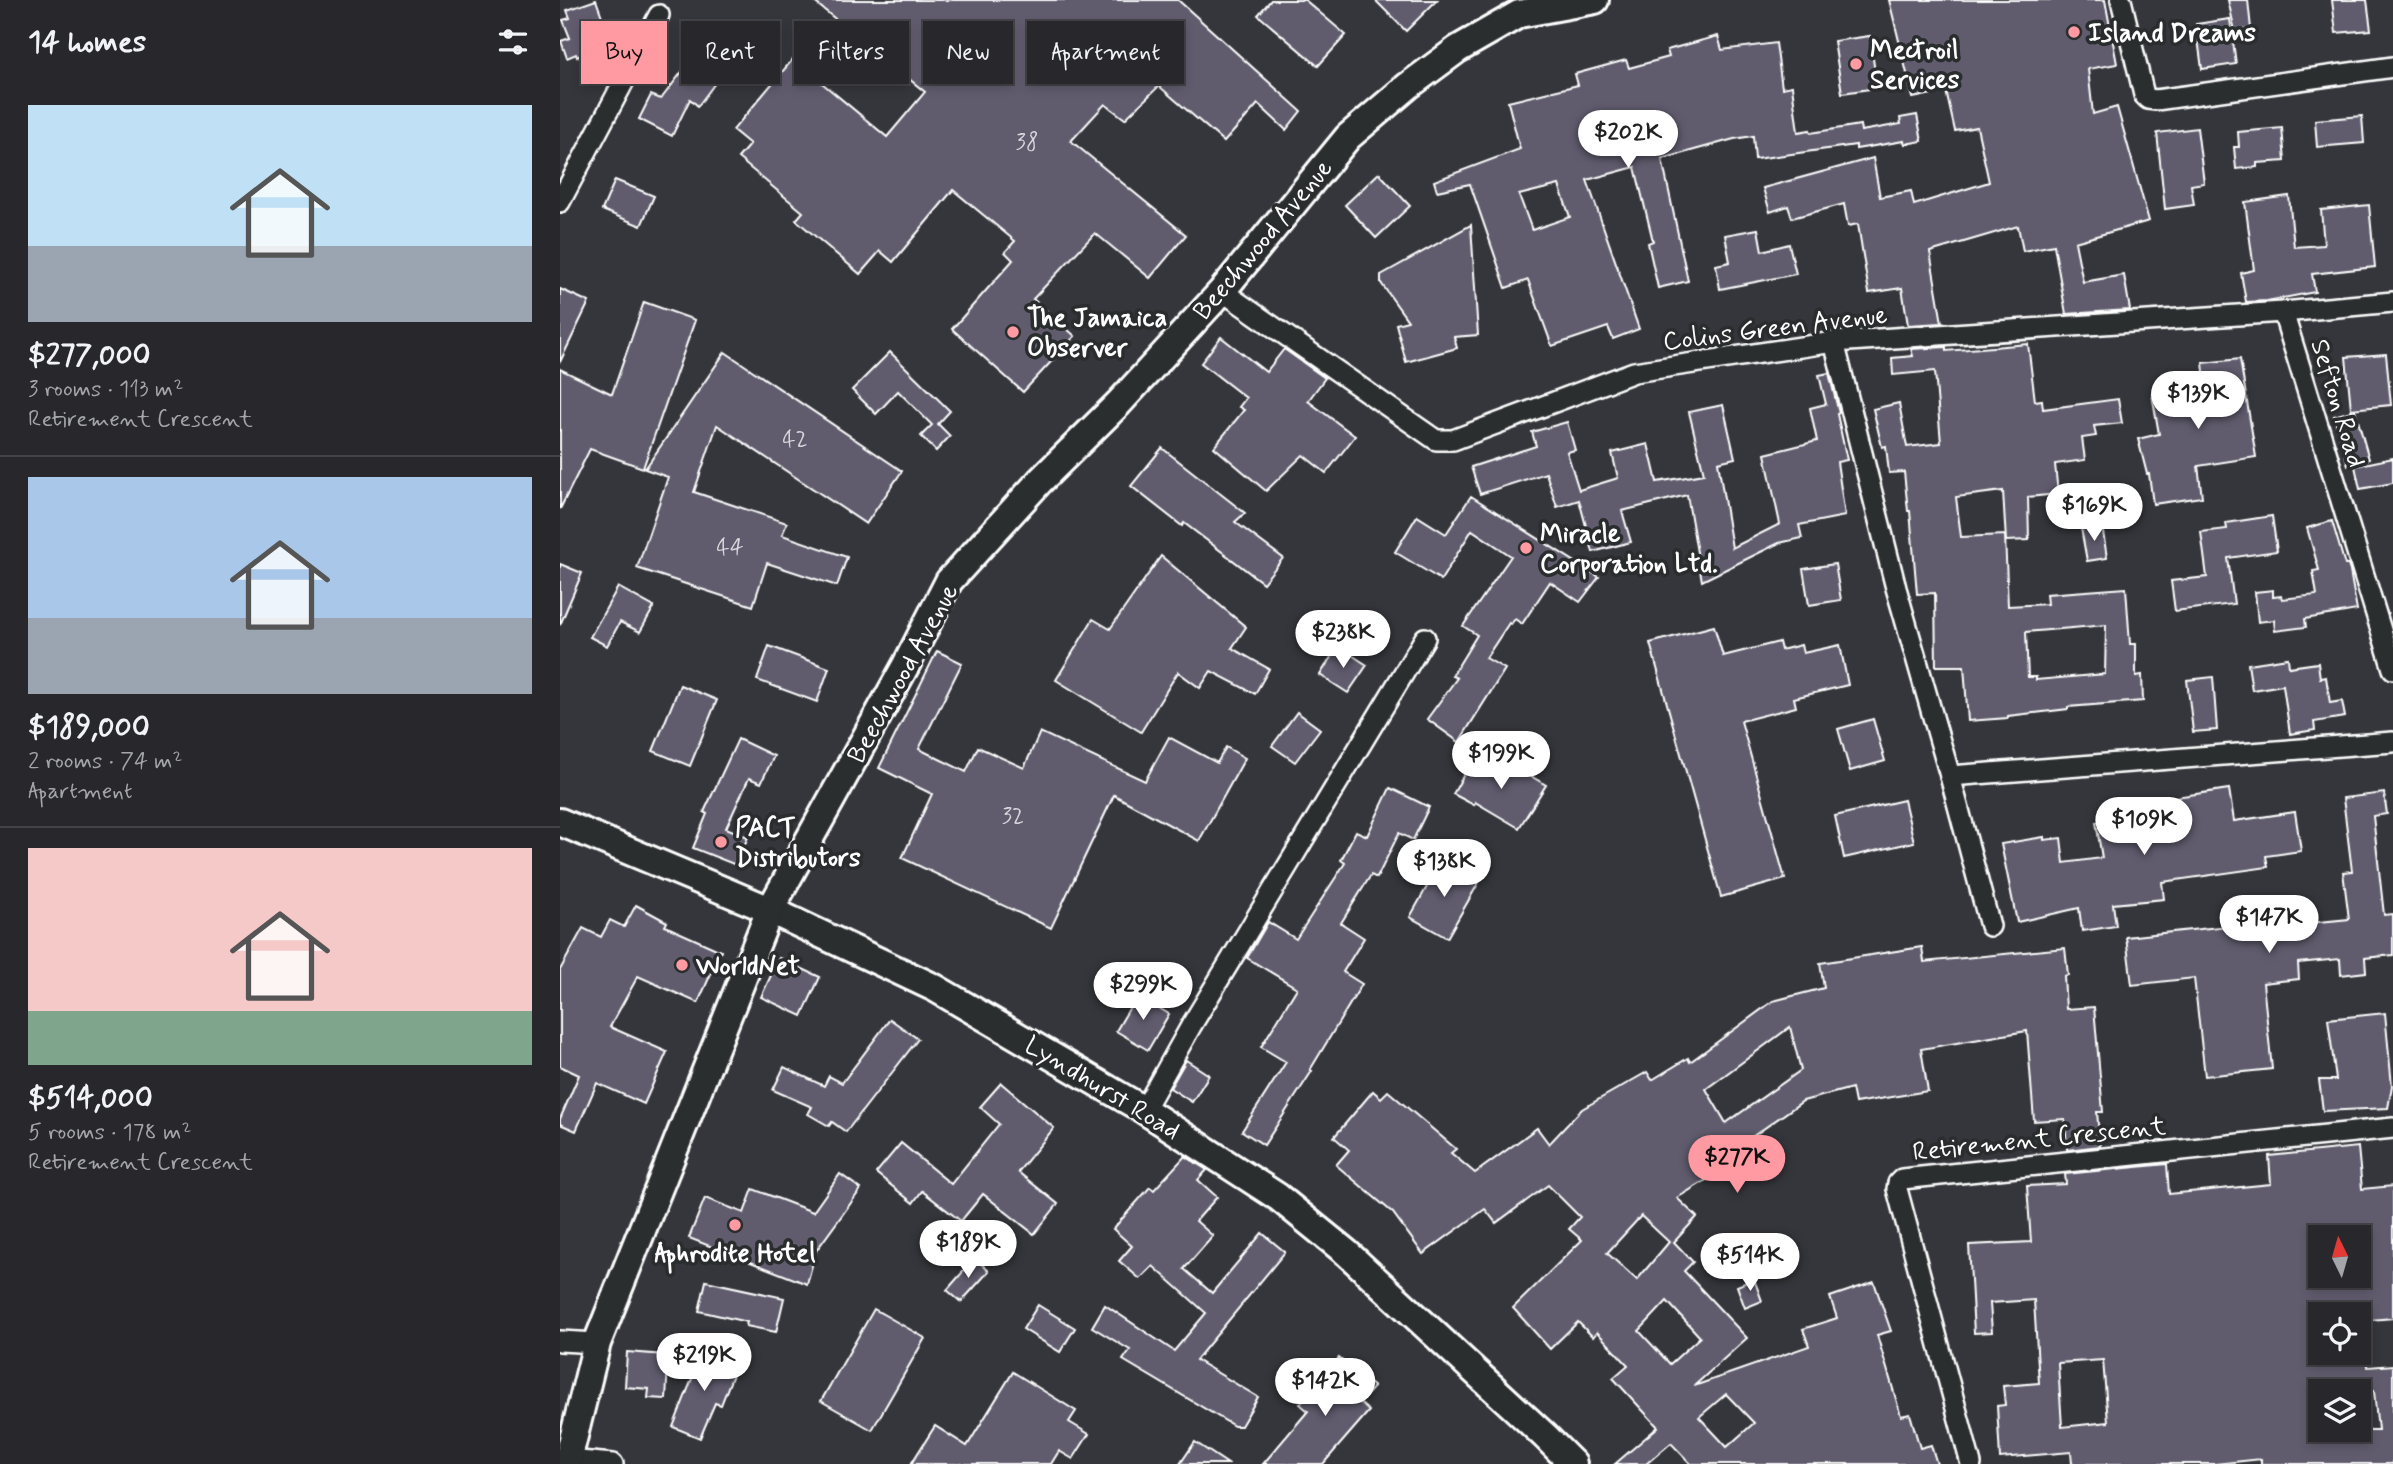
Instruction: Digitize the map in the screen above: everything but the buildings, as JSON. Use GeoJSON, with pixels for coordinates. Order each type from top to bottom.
{"type":"FeatureCollection","features":[{"type":"Feature","properties":{"kind":"street","name":"Beechwood Avenue"},"geometry":{"type":"LineString","coordinates":[[567,1462],[597,1343],[770,910],[906,665],[949,581],[1040,481],[1119,403],[1222,291],[1348,137],[1408,86],[1458,49],[1520,14],[1595,0]]}},
{"type":"Feature","properties":{"kind":"street"},"geometry":{"type":"LineString","coordinates":[[2121,0],[2144,95],[2148,99],[2393,67]]}},
{"type":"Feature","properties":{"kind":"street"},"geometry":{"type":"LineString","coordinates":[[560,202],[659,15]]}},
{"type":"Feature","properties":{"kind":"street","name":"Colins Green Avenue"},"geometry":{"type":"LineString","coordinates":[[1222,291],[1436,440],[1453,440],[1634,372],[1835,342],[2283,312],[2393,302]]}},
{"type":"Feature","properties":{"kind":"street","name":"Sefton Road"},"geometry":{"type":"LineString","coordinates":[[2283,312],[2393,669]]}},
{"type":"Feature","properties":{"kind":"street"},"geometry":{"type":"LineString","coordinates":[[1835,342],[1896,588],[1990,926]]}},
{"type":"Feature","properties":{"kind":"street"},"geometry":{"type":"LineString","coordinates":[[1144,1110],[1191,1026],[1425,638]]}},
{"type":"Feature","properties":{"kind":"street"},"geometry":{"type":"LineString","coordinates":[[1950,776],[2393,742]]}},
{"type":"Feature","properties":{"kind":"street","name":"Lyndhurst Road"},"geometry":{"type":"LineString","coordinates":[[560,822],[770,910],[935,988],[1144,1110],[1278,1197],[1347,1253],[1573,1464]]}},
{"type":"Feature","properties":{"kind":"street","name":"Retirement Crescent"},"geometry":{"type":"LineString","coordinates":[[1971,1464],[1897,1189],[1902,1179],[2393,1128]]}},
{"type":"Feature","properties":{"kind":"street"},"geometry":{"type":"LineString","coordinates":[[560,1341],[597,1343]]}},
{"type":"Feature","properties":{"kind":"street"},"geometry":{"type":"LineString","coordinates":[[567,1462],[613,1464]]}},
{"type":"Feature","properties":{"kind":"place","name":"Island Dreams"},"geometry":{"type":"Point","coordinates":[2074,32]}},
{"type":"Feature","properties":{"kind":"place","name":"Mectroil Services"},"geometry":{"type":"Point","coordinates":[1856,64]}},
{"type":"Feature","properties":{"kind":"place","name":"The Jamaica Observer"},"geometry":{"type":"Point","coordinates":[1013,332]}},
{"type":"Feature","properties":{"kind":"place","name":"Miracle Corporation Ltd."},"geometry":{"type":"Point","coordinates":[1526,548]}},
{"type":"Feature","properties":{"kind":"place","name":"PACT Distributors"},"geometry":{"type":"Point","coordinates":[721,842]}},
{"type":"Feature","properties":{"kind":"place","name":"WorldNet"},"geometry":{"type":"Point","coordinates":[682,965]}},
{"type":"Feature","properties":{"kind":"place","name":"Aphrodite Hotel"},"geometry":{"type":"Point","coordinates":[735,1225]}}]}
